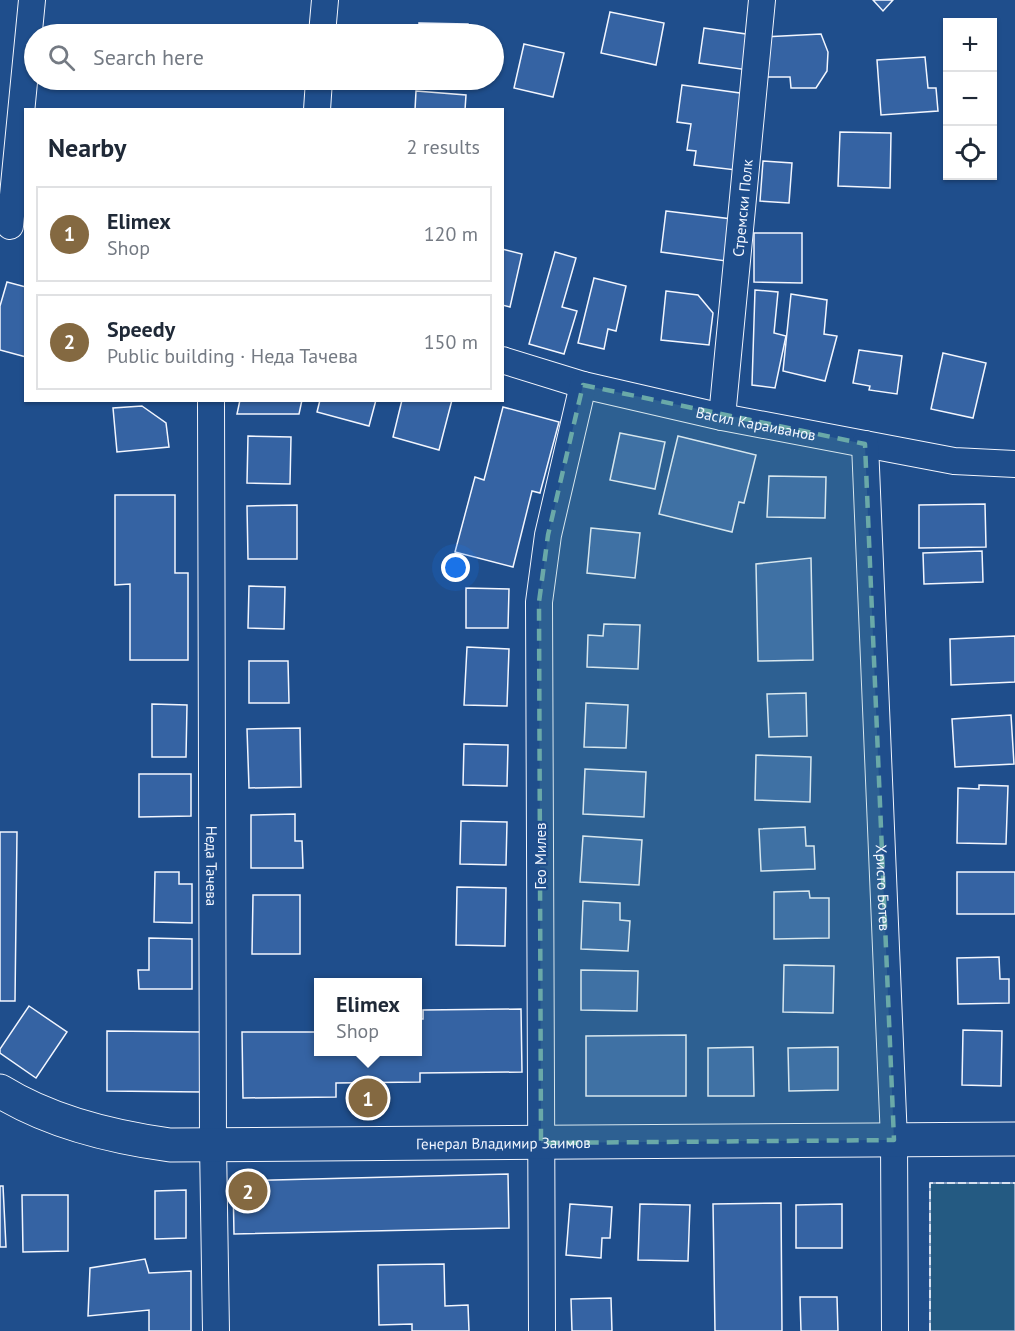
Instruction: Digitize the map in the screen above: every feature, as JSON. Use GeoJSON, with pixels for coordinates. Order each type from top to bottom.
{"type":"FeatureCollection","features":[{"type":"Feature","properties":{"kind":"street"},"geometry":{"type":"LineString","coordinates":[[30,24],[32,0]]}},
{"type":"Feature","properties":{"kind":"street"},"geometry":{"type":"LineString","coordinates":[[323,24],[325,0]]}},
{"type":"Feature","properties":{"kind":"street","name":"Стремски Полк"},"geometry":{"type":"LineString","coordinates":[[722,417],[762,0]]}},
{"type":"Feature","properties":{"kind":"street"},"geometry":{"type":"LineString","coordinates":[[12,228],[24,90]]}},
{"type":"Feature","properties":{"kind":"street"},"geometry":{"type":"LineString","coordinates":[[317,108],[318,90]]}},
{"type":"Feature","properties":{"kind":"street","name":"Васил Караиванов"},"geometry":{"type":"LineString","coordinates":[[504,361],[583,385],[722,417],[954,461],[1015,464]]}},
{"type":"Feature","properties":{"kind":"street","name":"Гео Милев"},"geometry":{"type":"LineString","coordinates":[[542,1331],[539,602],[548,535],[583,385]]}},
{"type":"Feature","properties":{"kind":"street","name":"Неда Тачева"},"geometry":{"type":"LineString","coordinates":[[211,402],[213,1145],[216,1331]]}},
{"type":"Feature","properties":{"kind":"street","name":"Христо Ботев"},"geometry":{"type":"LineString","coordinates":[[865,444],[894,1140],[895,1331]]}},
{"type":"Feature","properties":{"kind":"street","name":"Генерал Владимир Заимов"},"geometry":{"type":"LineString","coordinates":[[0,1091],[45,1114],[94,1130],[170,1145],[1015,1139]]}},
{"type":"Feature","properties":{"kind":"highlighted area"},"geometry":{"type":"Polygon","coordinates":[[[583,385],[865,444],[894,1140],[541,1143],[539,602],[548,535],[583,385]]]}},
{"type":"Feature","properties":{"kind":"shaded area"},"geometry":{"type":"Polygon","coordinates":[[[930,1183],[1015,1183],[1015,1331],[930,1331],[930,1183]]]}},
{"type":"Feature","properties":{"kind":"building"},"geometry":{"type":"Polygon","coordinates":[[[873,0],[893,0],[883,11],[873,0]]]}},
{"type":"Feature","properties":{"kind":"building"},"geometry":{"type":"Polygon","coordinates":[[[610,12],[664,23],[656,65],[601,53],[610,12]]]}},
{"type":"Feature","properties":{"kind":"building"},"geometry":{"type":"Polygon","coordinates":[[[419,23],[468,24],[419,24],[419,23]]]}},
{"type":"Feature","properties":{"kind":"building"},"geometry":{"type":"Polygon","coordinates":[[[704,28],[753,35],[748,70],[699,63],[704,28]]]}},
{"type":"Feature","properties":{"kind":"building"},"geometry":{"type":"Polygon","coordinates":[[[821,34],[828,52],[827,71],[816,88],[791,88],[790,77],[763,77],[763,37],[821,34]]]}},
{"type":"Feature","properties":{"kind":"building"},"geometry":{"type":"Polygon","coordinates":[[[524,44],[564,53],[553,97],[514,88],[524,44]]]}},
{"type":"Feature","properties":{"kind":"building"},"geometry":{"type":"Polygon","coordinates":[[[925,57],[928,88],[936,88],[938,111],[881,115],[877,60],[925,57]]]}},
{"type":"Feature","properties":{"kind":"building"},"geometry":{"type":"Polygon","coordinates":[[[682,85],[747,94],[736,170],[694,165],[696,151],[687,150],[691,124],[677,122],[682,85]]]}},
{"type":"Feature","properties":{"kind":"building"},"geometry":{"type":"Polygon","coordinates":[[[416,91],[466,95],[465,108],[415,108],[416,91]]]}},
{"type":"Feature","properties":{"kind":"building"},"geometry":{"type":"Polygon","coordinates":[[[840,132],[891,133],[890,188],[838,186],[840,132]]]}},
{"type":"Feature","properties":{"kind":"building"},"geometry":{"type":"Polygon","coordinates":[[[763,161],[792,163],[789,203],[760,201],[763,161]]]}},
{"type":"Feature","properties":{"kind":"building"},"geometry":{"type":"Polygon","coordinates":[[[666,211],[732,219],[726,261],[661,252],[666,211]]]}},
{"type":"Feature","properties":{"kind":"building"},"geometry":{"type":"Polygon","coordinates":[[[754,233],[802,233],[802,283],[754,282],[754,233]]]}},
{"type":"Feature","properties":{"kind":"building"},"geometry":{"type":"Polygon","coordinates":[[[504,250],[522,254],[510,307],[504,306],[504,250]]]}},
{"type":"Feature","properties":{"kind":"building"},"geometry":{"type":"Polygon","coordinates":[[[555,252],[576,258],[562,307],[577,311],[564,354],[529,344],[555,252]]]}},
{"type":"Feature","properties":{"kind":"building"},"geometry":{"type":"Polygon","coordinates":[[[594,278],[626,286],[616,331],[608,329],[604,349],[578,343],[594,278]]]}},
{"type":"Feature","properties":{"kind":"building"},"geometry":{"type":"Polygon","coordinates":[[[7,282],[24,286],[24,356],[0,350],[0,306],[7,282]]]}},
{"type":"Feature","properties":{"kind":"building"},"geometry":{"type":"Polygon","coordinates":[[[755,290],[778,292],[774,333],[786,336],[775,388],[752,385],[755,290]]]}},
{"type":"Feature","properties":{"kind":"building"},"geometry":{"type":"Polygon","coordinates":[[[666,291],[698,295],[713,313],[709,345],[661,340],[666,291]]]}},
{"type":"Feature","properties":{"kind":"building"},"geometry":{"type":"Polygon","coordinates":[[[791,294],[827,300],[824,334],[837,336],[825,381],[783,371],[791,294]]]}},
{"type":"Feature","properties":{"kind":"building"},"geometry":{"type":"Polygon","coordinates":[[[859,350],[902,356],[897,394],[869,390],[870,386],[853,383],[859,350]]]}},
{"type":"Feature","properties":{"kind":"building"},"geometry":{"type":"Polygon","coordinates":[[[943,353],[986,363],[973,418],[931,409],[943,353]]]}},
{"type":"Feature","properties":{"kind":"building"},"geometry":{"type":"Polygon","coordinates":[[[240,402],[302,402],[299,414],[237,414],[240,402]]]}},
{"type":"Feature","properties":{"kind":"building"},"geometry":{"type":"Polygon","coordinates":[[[320,402],[375,402],[369,426],[317,412],[320,402]]]}},
{"type":"Feature","properties":{"kind":"building"},"geometry":{"type":"Polygon","coordinates":[[[402,402],[451,402],[439,450],[393,437],[402,402]]]}},
{"type":"Feature","properties":{"kind":"building"},"geometry":{"type":"Polygon","coordinates":[[[142,406],[166,423],[169,447],[117,452],[113,408],[142,406]]]}},
{"type":"Feature","properties":{"kind":"building"},"geometry":{"type":"Polygon","coordinates":[[[503,407],[559,422],[540,493],[532,491],[513,567],[455,552],[475,477],[484,480],[503,407]]]}},
{"type":"Feature","properties":{"kind":"building"},"geometry":{"type":"Polygon","coordinates":[[[620,433],[665,442],[655,489],[610,480],[620,433]]]}},
{"type":"Feature","properties":{"kind":"building"},"geometry":{"type":"Polygon","coordinates":[[[248,436],[291,437],[290,484],[247,483],[248,436]]]}},
{"type":"Feature","properties":{"kind":"building"},"geometry":{"type":"Polygon","coordinates":[[[678,436],[756,455],[744,503],[739,502],[732,532],[659,514],[678,436]]]}},
{"type":"Feature","properties":{"kind":"building"},"geometry":{"type":"Polygon","coordinates":[[[769,476],[826,477],[825,518],[767,517],[769,476]]]}},
{"type":"Feature","properties":{"kind":"building"},"geometry":{"type":"Polygon","coordinates":[[[115,495],[175,495],[175,573],[188,573],[188,660],[130,660],[130,584],[115,585],[115,495]]]}},
{"type":"Feature","properties":{"kind":"building"},"geometry":{"type":"Polygon","coordinates":[[[985,504],[986,547],[919,548],[919,505],[985,504]]]}},
{"type":"Feature","properties":{"kind":"building"},"geometry":{"type":"Polygon","coordinates":[[[297,505],[297,559],[248,559],[247,506],[297,505]]]}},
{"type":"Feature","properties":{"kind":"building"},"geometry":{"type":"Polygon","coordinates":[[[591,528],[640,533],[635,578],[587,573],[591,528]]]}},
{"type":"Feature","properties":{"kind":"building"},"geometry":{"type":"Polygon","coordinates":[[[982,551],[983,582],[924,584],[923,553],[982,551]]]}},
{"type":"Feature","properties":{"kind":"building"},"geometry":{"type":"Polygon","coordinates":[[[811,558],[813,660],[758,661],[756,564],[811,558]]]}},
{"type":"Feature","properties":{"kind":"building"},"geometry":{"type":"Polygon","coordinates":[[[249,586],[285,587],[284,629],[248,628],[249,586]]]}},
{"type":"Feature","properties":{"kind":"building"},"geometry":{"type":"Polygon","coordinates":[[[466,588],[509,589],[508,628],[466,628],[466,588]]]}},
{"type":"Feature","properties":{"kind":"building"},"geometry":{"type":"Polygon","coordinates":[[[604,624],[640,625],[638,669],[587,667],[588,635],[603,636],[604,624]]]}},
{"type":"Feature","properties":{"kind":"building"},"geometry":{"type":"Polygon","coordinates":[[[1015,636],[1015,682],[951,685],[950,639],[1015,636]]]}},
{"type":"Feature","properties":{"kind":"building"},"geometry":{"type":"Polygon","coordinates":[[[467,647],[509,649],[507,706],[464,705],[467,647]]]}},
{"type":"Feature","properties":{"kind":"building"},"geometry":{"type":"Polygon","coordinates":[[[249,661],[288,661],[289,703],[249,703],[249,661]]]}},
{"type":"Feature","properties":{"kind":"building"},"geometry":{"type":"Polygon","coordinates":[[[806,693],[807,736],[769,737],[767,694],[806,693]]]}},
{"type":"Feature","properties":{"kind":"building"},"geometry":{"type":"Polygon","coordinates":[[[586,703],[628,705],[626,748],[584,747],[586,703]]]}},
{"type":"Feature","properties":{"kind":"building"},"geometry":{"type":"Polygon","coordinates":[[[152,704],[187,705],[186,757],[152,757],[152,704]]]}},
{"type":"Feature","properties":{"kind":"building"},"geometry":{"type":"Polygon","coordinates":[[[1011,715],[1014,764],[955,767],[952,719],[1011,715]]]}},
{"type":"Feature","properties":{"kind":"building"},"geometry":{"type":"Polygon","coordinates":[[[300,728],[301,787],[249,788],[247,729],[300,728]]]}},
{"type":"Feature","properties":{"kind":"building"},"geometry":{"type":"Polygon","coordinates":[[[464,744],[508,745],[507,786],[463,785],[464,744]]]}},
{"type":"Feature","properties":{"kind":"building"},"geometry":{"type":"Polygon","coordinates":[[[756,755],[811,757],[810,802],[755,800],[756,755]]]}},
{"type":"Feature","properties":{"kind":"building"},"geometry":{"type":"Polygon","coordinates":[[[585,769],[646,772],[644,817],[583,814],[585,769]]]}},
{"type":"Feature","properties":{"kind":"building"},"geometry":{"type":"Polygon","coordinates":[[[139,774],[191,774],[191,816],[139,817],[139,774]]]}},
{"type":"Feature","properties":{"kind":"building"},"geometry":{"type":"Polygon","coordinates":[[[979,785],[1008,786],[1006,844],[957,843],[958,788],[979,789],[979,785]]]}},
{"type":"Feature","properties":{"kind":"building"},"geometry":{"type":"Polygon","coordinates":[[[295,814],[295,841],[302,841],[303,868],[251,868],[251,815],[295,814]]]}},
{"type":"Feature","properties":{"kind":"building"},"geometry":{"type":"Polygon","coordinates":[[[461,821],[507,822],[506,865],[460,864],[461,821]]]}},
{"type":"Feature","properties":{"kind":"building"},"geometry":{"type":"Polygon","coordinates":[[[805,827],[806,846],[814,846],[815,869],[761,871],[759,829],[805,827]]]}},
{"type":"Feature","properties":{"kind":"building"},"geometry":{"type":"Polygon","coordinates":[[[0,832],[17,832],[15,1001],[0,1001],[0,832]]]}},
{"type":"Feature","properties":{"kind":"building"},"geometry":{"type":"Polygon","coordinates":[[[583,836],[642,840],[639,885],[580,882],[583,836]]]}},
{"type":"Feature","properties":{"kind":"building"},"geometry":{"type":"Polygon","coordinates":[[[155,872],[179,872],[179,884],[192,884],[192,923],[154,922],[155,872]]]}},
{"type":"Feature","properties":{"kind":"building"},"geometry":{"type":"Polygon","coordinates":[[[957,872],[1015,872],[1015,914],[957,914],[957,872]]]}},
{"type":"Feature","properties":{"kind":"building"},"geometry":{"type":"Polygon","coordinates":[[[457,887],[506,888],[505,946],[456,945],[457,887]]]}},
{"type":"Feature","properties":{"kind":"building"},"geometry":{"type":"Polygon","coordinates":[[[809,891],[810,898],[829,898],[829,938],[774,939],[774,892],[809,891]]]}},
{"type":"Feature","properties":{"kind":"building"},"geometry":{"type":"Polygon","coordinates":[[[253,895],[300,895],[300,954],[252,954],[253,895]]]}},
{"type":"Feature","properties":{"kind":"building"},"geometry":{"type":"Polygon","coordinates":[[[583,901],[620,903],[620,920],[630,921],[628,951],[581,949],[583,901]]]}},
{"type":"Feature","properties":{"kind":"building"},"geometry":{"type":"Polygon","coordinates":[[[149,938],[192,939],[192,989],[139,989],[138,970],[149,970],[149,938]]]}},
{"type":"Feature","properties":{"kind":"building"},"geometry":{"type":"Polygon","coordinates":[[[999,957],[1000,979],[1009,979],[1009,1003],[958,1004],[957,958],[999,957]]]}},
{"type":"Feature","properties":{"kind":"building"},"geometry":{"type":"Polygon","coordinates":[[[784,965],[834,966],[833,1013],[783,1012],[784,965]]]}},
{"type":"Feature","properties":{"kind":"building"},"geometry":{"type":"Polygon","coordinates":[[[581,970],[638,971],[637,1011],[581,1010],[581,970]]]}},
{"type":"Feature","properties":{"kind":"building"},"geometry":{"type":"Polygon","coordinates":[[[29,1006],[67,1032],[36,1078],[0,1053],[0,1049],[29,1006]]]}},
{"type":"Feature","properties":{"kind":"building"},"geometry":{"type":"Polygon","coordinates":[[[521,1009],[522,1072],[420,1073],[420,1082],[336,1083],[336,1097],[243,1098],[242,1032],[314,1032],[314,1056],[422,1056],[423,1010],[521,1009]]]}},
{"type":"Feature","properties":{"kind":"building"},"geometry":{"type":"Polygon","coordinates":[[[963,1030],[1002,1031],[1001,1086],[962,1085],[963,1030]]]}},
{"type":"Feature","properties":{"kind":"building"},"geometry":{"type":"Polygon","coordinates":[[[107,1031],[203,1032],[202,1092],[107,1091],[107,1031]]]}},
{"type":"Feature","properties":{"kind":"building"},"geometry":{"type":"Polygon","coordinates":[[[686,1035],[686,1096],[586,1096],[586,1036],[686,1035]]]}},
{"type":"Feature","properties":{"kind":"building"},"geometry":{"type":"Polygon","coordinates":[[[753,1047],[754,1096],[708,1096],[708,1048],[753,1047]]]}},
{"type":"Feature","properties":{"kind":"building"},"geometry":{"type":"Polygon","coordinates":[[[838,1047],[838,1090],[789,1091],[788,1048],[838,1047]]]}},
{"type":"Feature","properties":{"kind":"building"},"geometry":{"type":"Polygon","coordinates":[[[508,1174],[509,1228],[234,1234],[233,1181],[508,1174]]]}},
{"type":"Feature","properties":{"kind":"building"},"geometry":{"type":"Polygon","coordinates":[[[0,1186],[3,1186],[6,1247],[0,1247],[0,1186]]]}},
{"type":"Feature","properties":{"kind":"building"},"geometry":{"type":"Polygon","coordinates":[[[186,1190],[186,1238],[155,1239],[155,1191],[186,1190]]]}},
{"type":"Feature","properties":{"kind":"building"},"geometry":{"type":"Polygon","coordinates":[[[22,1195],[68,1195],[68,1251],[23,1252],[22,1195]]]}},
{"type":"Feature","properties":{"kind":"building"},"geometry":{"type":"Polygon","coordinates":[[[781,1203],[782,1331],[715,1331],[713,1204],[781,1203]]]}},
{"type":"Feature","properties":{"kind":"building"},"geometry":{"type":"Polygon","coordinates":[[[570,1204],[612,1207],[610,1238],[602,1238],[601,1258],[566,1255],[570,1204]]]}},
{"type":"Feature","properties":{"kind":"building"},"geometry":{"type":"Polygon","coordinates":[[[640,1204],[690,1205],[688,1261],[638,1260],[640,1204]]]}},
{"type":"Feature","properties":{"kind":"building"},"geometry":{"type":"Polygon","coordinates":[[[842,1204],[842,1248],[796,1248],[796,1205],[842,1204]]]}},
{"type":"Feature","properties":{"kind":"building"},"geometry":{"type":"Polygon","coordinates":[[[145,1259],[149,1273],[191,1271],[191,1331],[149,1331],[149,1310],[88,1316],[90,1268],[145,1259]]]}},
{"type":"Feature","properties":{"kind":"building"},"geometry":{"type":"Polygon","coordinates":[[[444,1264],[445,1306],[468,1305],[469,1331],[412,1331],[412,1324],[379,1325],[378,1265],[444,1264]]]}},
{"type":"Feature","properties":{"kind":"building"},"geometry":{"type":"Polygon","coordinates":[[[800,1297],[837,1297],[838,1331],[801,1331],[800,1297]]]}},
{"type":"Feature","properties":{"kind":"building"},"geometry":{"type":"Polygon","coordinates":[[[611,1298],[612,1331],[572,1331],[571,1299],[611,1298]]]}},
{"type":"Feature","properties":{"kind":"fence"},"geometry":{"type":"LineString","coordinates":[[930,1331],[930,1183],[1015,1183]]}},
{"type":"Feature","properties":{"kind":"place","name":"Elimex"},"geometry":{"type":"Point","coordinates":[368,1098]}},
{"type":"Feature","properties":{"kind":"place","name":"Speedy"},"geometry":{"type":"Point","coordinates":[248,1191]}}]}
